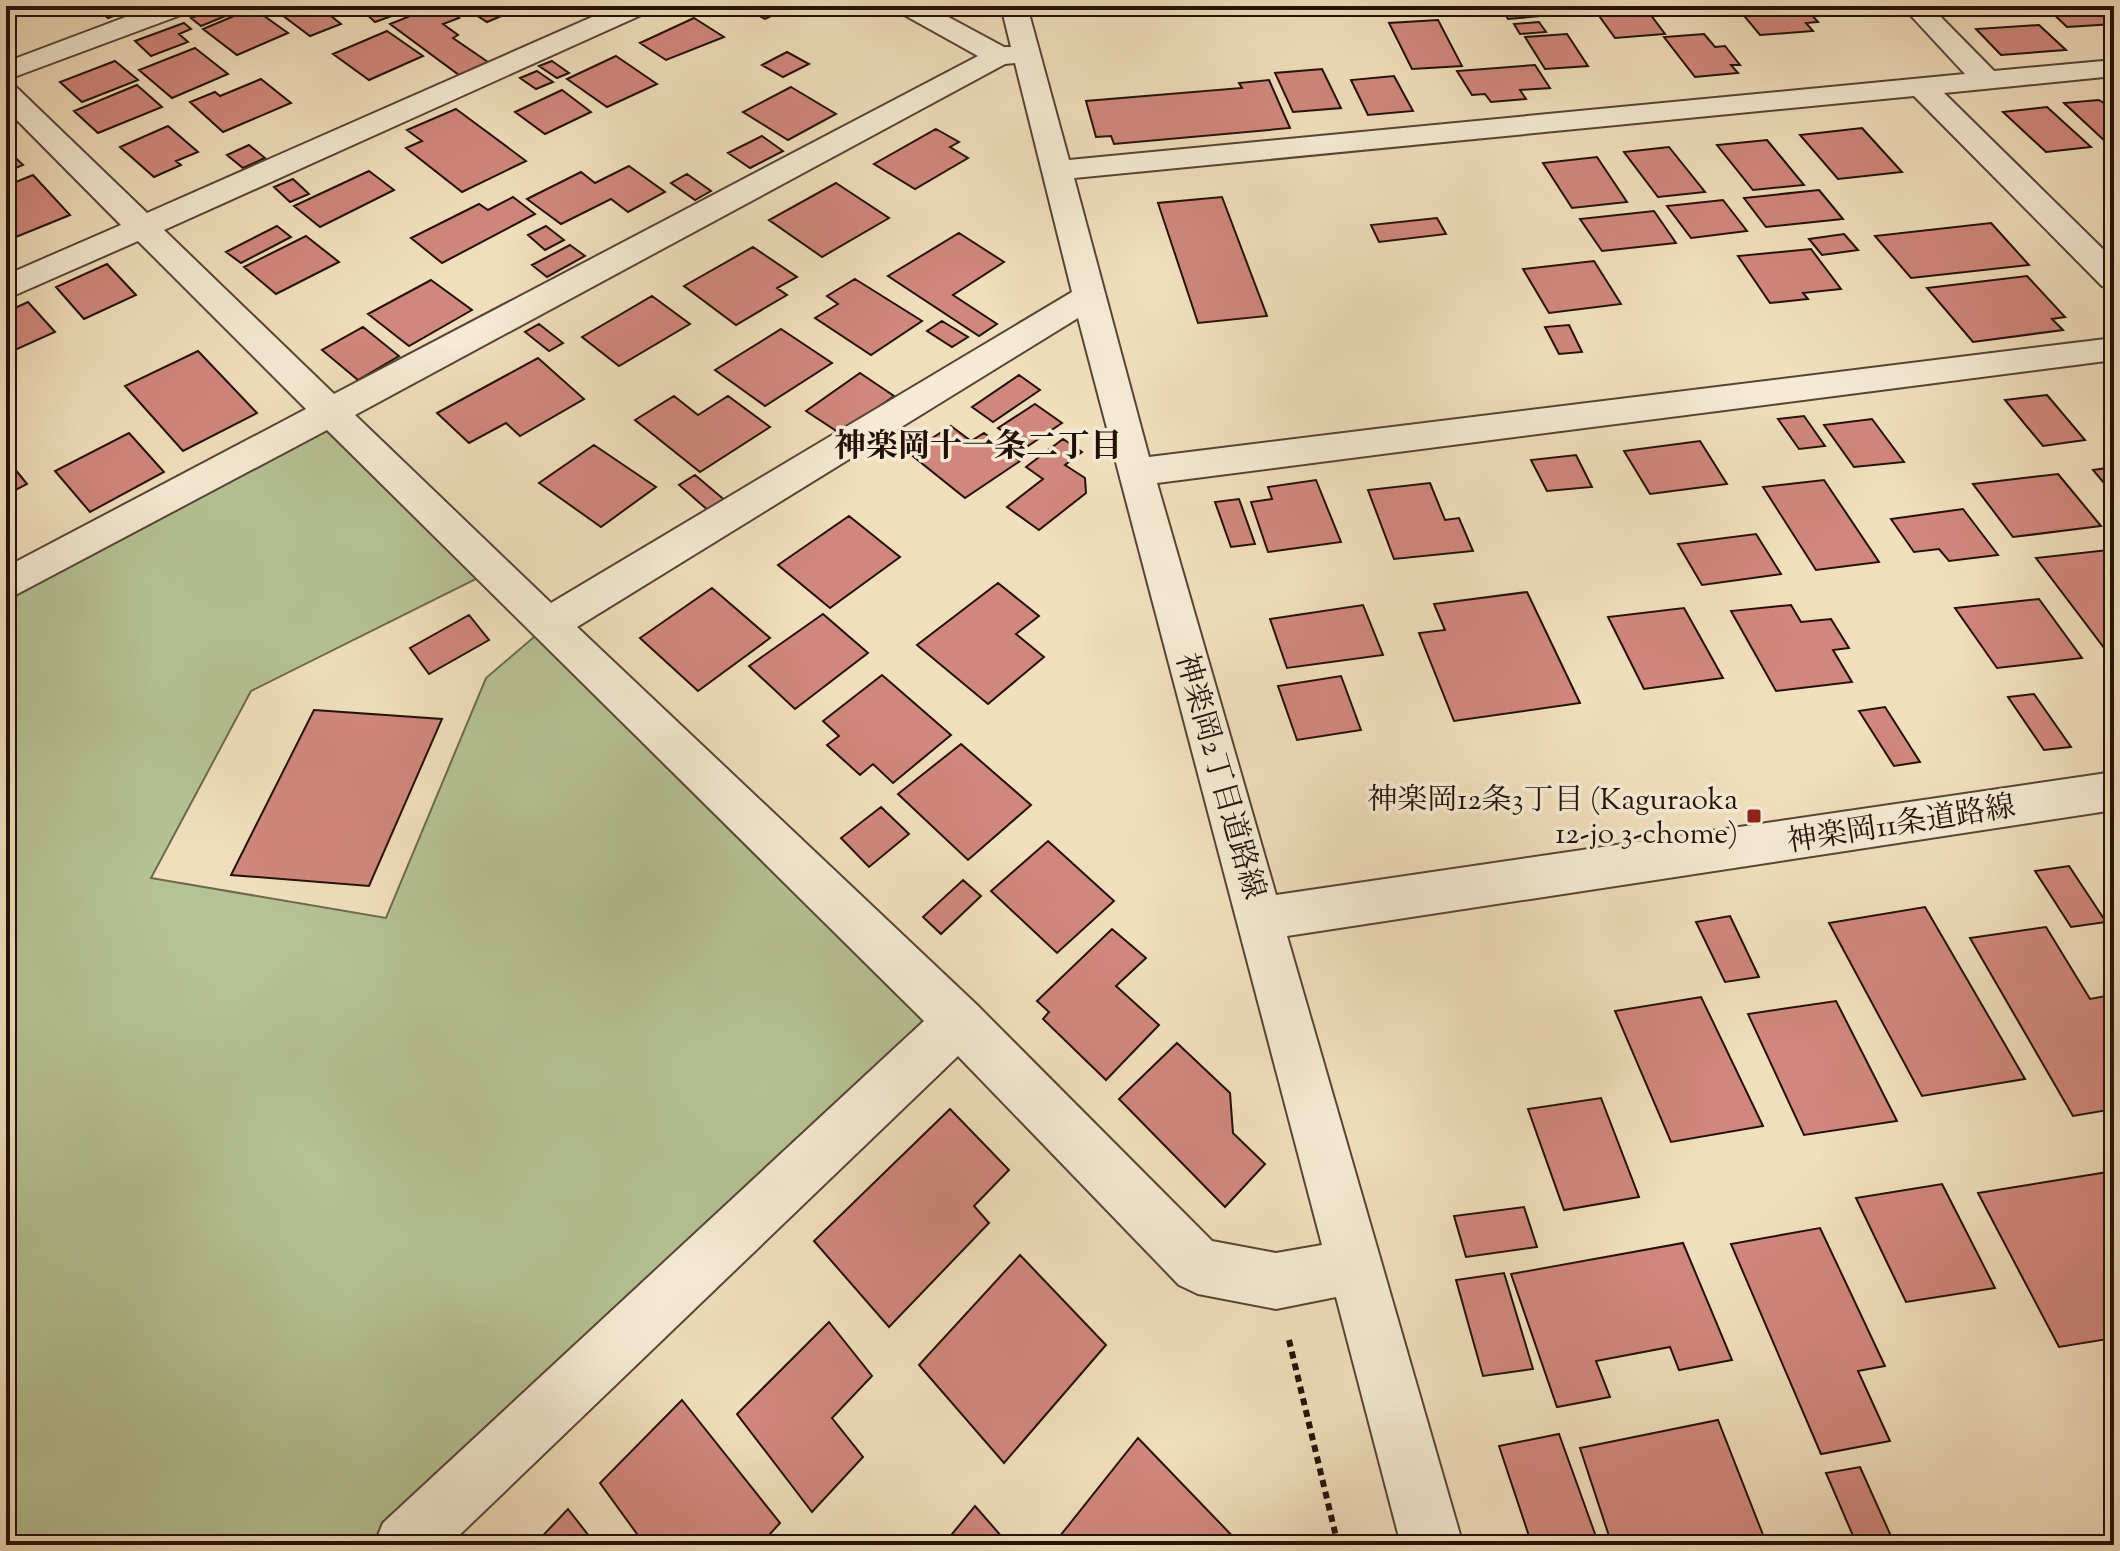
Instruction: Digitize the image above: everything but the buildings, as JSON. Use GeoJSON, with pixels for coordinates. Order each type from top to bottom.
{"type":"FeatureCollection","features":[{"type":"Feature","properties":{"kind":"street"},"geometry":{"type":"LineString","coordinates":[[6,72],[180,6]]}},
{"type":"Feature","properties":{"kind":"street"},"geometry":{"type":"LineString","coordinates":[[6,288],[639,6]]}},
{"type":"Feature","properties":{"kind":"street"},"geometry":{"type":"LineString","coordinates":[[908,6],[1013,55]]}},
{"type":"Feature","properties":{"kind":"street","name":"神楽岡2丁目道路線"},"geometry":{"type":"LineString","coordinates":[[1014,6],[1013,55],[1055,171],[1135,472],[1432,1545]]}},
{"type":"Feature","properties":{"kind":"street"},"geometry":{"type":"LineString","coordinates":[[1915,6],[1987,80]]}},
{"type":"Feature","properties":{"kind":"street"},"geometry":{"type":"LineString","coordinates":[[6,585],[1013,55]]}},
{"type":"Feature","properties":{"kind":"street"},"geometry":{"type":"LineString","coordinates":[[1055,171],[2114,68]]}},
{"type":"Feature","properties":{"kind":"street"},"geometry":{"type":"LineString","coordinates":[[1920,86],[2114,279]]}},
{"type":"Feature","properties":{"kind":"street"},"geometry":{"type":"LineString","coordinates":[[6,93],[548,625],[959,1022],[1198,1266],[1276,1281],[1355,1266]]}},
{"type":"Feature","properties":{"kind":"street"},"geometry":{"type":"LineString","coordinates":[[548,625],[1088,297]]}},
{"type":"Feature","properties":{"kind":"street"},"geometry":{"type":"LineString","coordinates":[[1135,472],[2114,349]]}},
{"type":"Feature","properties":{"kind":"street","name":"神楽岡11条道路線"},"geometry":{"type":"LineString","coordinates":[[1261,919],[2114,791]]}},
{"type":"Feature","properties":{"kind":"street"},"geometry":{"type":"LineString","coordinates":[[405,1545],[959,1022]]}},
{"type":"Feature","properties":{"kind":"path"},"geometry":{"type":"LineString","coordinates":[[1276,1281],[1338,1545]]}},
{"type":"Feature","properties":{"kind":"green space"},"geometry":{"type":"Polygon","coordinates":[[[333,413],[492,571],[251,691],[151,878],[386,918],[486,678],[548,625],[959,1022],[405,1545],[6,1545],[6,585],[333,413]]]}},
{"type":"Feature","properties":{"kind":"place","name":"神楽岡12条3丁目 (Kaguraoka 12-jo 3-chome)"},"geometry":{"type":"Point","coordinates":[1754,816]}},
{"type":"Feature","properties":{"kind":"district","name":"神楽岡十一条二丁目"},"geometry":{"type":"Point","coordinates":[978,445]}}]}
